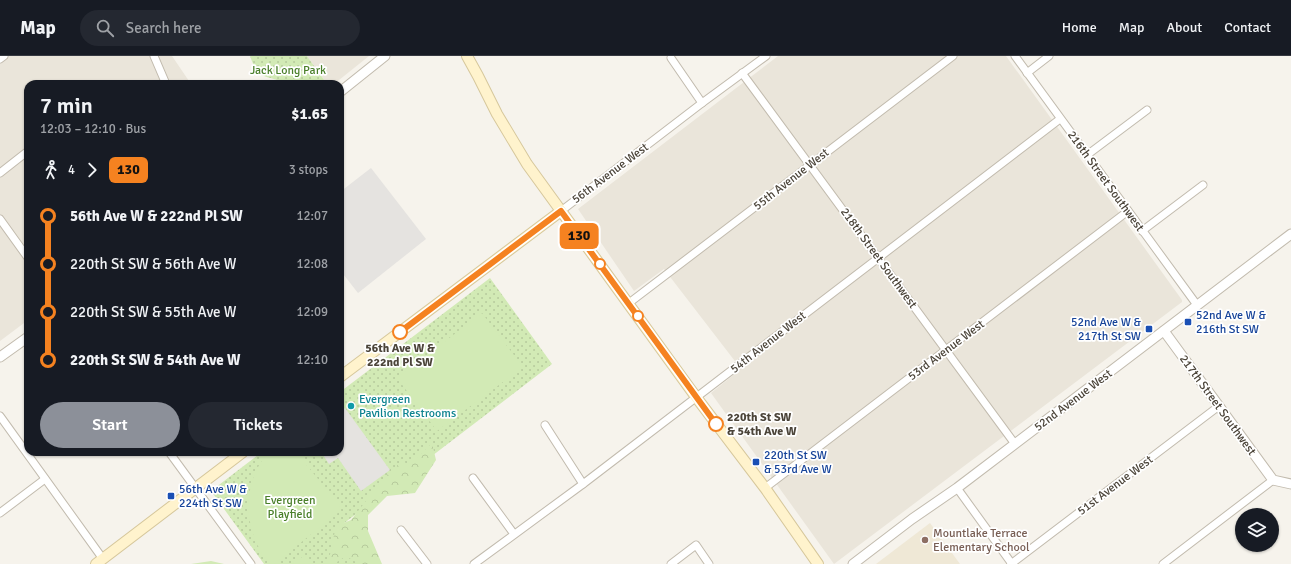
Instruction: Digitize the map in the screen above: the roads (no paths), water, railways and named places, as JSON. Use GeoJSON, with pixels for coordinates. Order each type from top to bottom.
{"type":"FeatureCollection","features":[{"type":"Feature","properties":{"kind":"main road"},"geometry":{"type":"LineString","coordinates":[[467,56],[510,137],[527,164],[696,397],[765,488],[818,564]]}},
{"type":"Feature","properties":{"kind":"main road","name":"56th Avenue West"},"geometry":{"type":"LineString","coordinates":[[344,374],[561,211]]}},
{"type":"Feature","properties":{"kind":"main road"},"geometry":{"type":"LineString","coordinates":[[100,561],[238,456]]}},
{"type":"Feature","properties":{"kind":"street"},"geometry":{"type":"LineString","coordinates":[[0,59],[4,56]]}},
{"type":"Feature","properties":{"kind":"street"},"geometry":{"type":"LineString","coordinates":[[154,56],[164,80]]}},
{"type":"Feature","properties":{"kind":"street"},"geometry":{"type":"LineString","coordinates":[[344,89],[385,56]]}},
{"type":"Feature","properties":{"kind":"street","name":"56th Avenue West"},"geometry":{"type":"LineString","coordinates":[[561,211],[766,56]]}},
{"type":"Feature","properties":{"kind":"street","name":"55th Avenue West"},"geometry":{"type":"LineString","coordinates":[[629,303],[953,56]]}},
{"type":"Feature","properties":{"kind":"street","name":"216th Street Southwest"},"geometry":{"type":"LineString","coordinates":[[1015,56],[1197,305]]}},
{"type":"Feature","properties":{"kind":"street"},"geometry":{"type":"LineString","coordinates":[[1027,73],[1049,56]]}},
{"type":"Feature","properties":{"kind":"street"},"geometry":{"type":"LineString","coordinates":[[671,58],[702,103]]}},
{"type":"Feature","properties":{"kind":"street","name":"218th Street Southwest"},"geometry":{"type":"LineString","coordinates":[[742,73],[1015,444]]}},
{"type":"Feature","properties":{"kind":"street"},"geometry":{"type":"LineString","coordinates":[[1087,155],[1147,110]]}},
{"type":"Feature","properties":{"kind":"street","name":"54th Avenue West"},"geometry":{"type":"LineString","coordinates":[[474,564],[583,484],[1060,119]]}},
{"type":"Feature","properties":{"kind":"street"},"geometry":{"type":"LineString","coordinates":[[0,173],[24,154]]}},
{"type":"Feature","properties":{"kind":"street"},"geometry":{"type":"LineString","coordinates":[[1142,231],[1203,185]]}},
{"type":"Feature","properties":{"kind":"street","name":"53rd Avenue West"},"geometry":{"type":"LineString","coordinates":[[765,488],[1128,211]]}},
{"type":"Feature","properties":{"kind":"street"},"geometry":{"type":"LineString","coordinates":[[0,219],[24,252]]}},
{"type":"Feature","properties":{"kind":"street","name":"52nd Avenue West"},"geometry":{"type":"LineString","coordinates":[[853,564],[912,519],[957,488],[1291,234]]}},
{"type":"Feature","properties":{"kind":"street","name":"217th Street Southwest"},"geometry":{"type":"LineString","coordinates":[[1164,331],[1273,480]]}},
{"type":"Feature","properties":{"kind":"street"},"geometry":{"type":"LineString","coordinates":[[0,357],[24,340]]}},
{"type":"Feature","properties":{"kind":"street","name":"51st Avenue West"},"geometry":{"type":"LineString","coordinates":[[1011,564],[1219,406]]}},
{"type":"Feature","properties":{"kind":"street"},"geometry":{"type":"LineString","coordinates":[[0,416],[24,450]]}},
{"type":"Feature","properties":{"kind":"street"},"geometry":{"type":"LineString","coordinates":[[545,425],[583,484]]}},
{"type":"Feature","properties":{"kind":"street"},"geometry":{"type":"LineString","coordinates":[[29,456],[100,561]]}},
{"type":"Feature","properties":{"kind":"street"},"geometry":{"type":"LineString","coordinates":[[172,456],[251,564]]}},
{"type":"Feature","properties":{"kind":"street"},"geometry":{"type":"LineString","coordinates":[[473,478],[514,534]]}},
{"type":"Feature","properties":{"kind":"street"},"geometry":{"type":"LineString","coordinates":[[0,513],[45,479]]}},
{"type":"Feature","properties":{"kind":"street"},"geometry":{"type":"LineString","coordinates":[[1163,564],[1273,480],[1291,484]]}},
{"type":"Feature","properties":{"kind":"street"},"geometry":{"type":"LineString","coordinates":[[957,488],[1011,564]]}},
{"type":"Feature","properties":{"kind":"street"},"geometry":{"type":"LineString","coordinates":[[401,530],[427,564]]}},
{"type":"Feature","properties":{"kind":"street"},"geometry":{"type":"LineString","coordinates":[[671,564],[696,545],[709,564]]}},
{"type":"Feature","properties":{"kind":"place","name":"52nd Ave W & 216th St SW"},"geometry":{"type":"Point","coordinates":[1188,322]}},
{"type":"Feature","properties":{"kind":"place","name":"52nd Ave W & 217th St SW"},"geometry":{"type":"Point","coordinates":[1149,329]}},
{"type":"Feature","properties":{"kind":"place","name":"56th Ave W & 222nd Pl SW"},"geometry":{"type":"Point","coordinates":[400,332]}},
{"type":"Feature","properties":{"kind":"place","name":"Evergreen Pavilion Restrooms"},"geometry":{"type":"Point","coordinates":[351,406]}},
{"type":"Feature","properties":{"kind":"place","name":"220th St SW & 54th Ave W"},"geometry":{"type":"Point","coordinates":[716,424]}},
{"type":"Feature","properties":{"kind":"place","name":"220th St SW & 53rd Ave W"},"geometry":{"type":"Point","coordinates":[756,462]}},
{"type":"Feature","properties":{"kind":"place","name":"56th Ave W & 224th St SW"},"geometry":{"type":"Point","coordinates":[171,496]}},
{"type":"Feature","properties":{"kind":"place","name":"Mountlake Terrace Elementary School"},"geometry":{"type":"Point","coordinates":[925,540]}},
{"type":"Feature","properties":{"kind":"park label","name":"Jack Long Park"},"geometry":{"type":"Point","coordinates":[288,70]}},
{"type":"Feature","properties":{"kind":"park label","name":"Evergreen Playfield"},"geometry":{"type":"Point","coordinates":[290,507]}}]}
